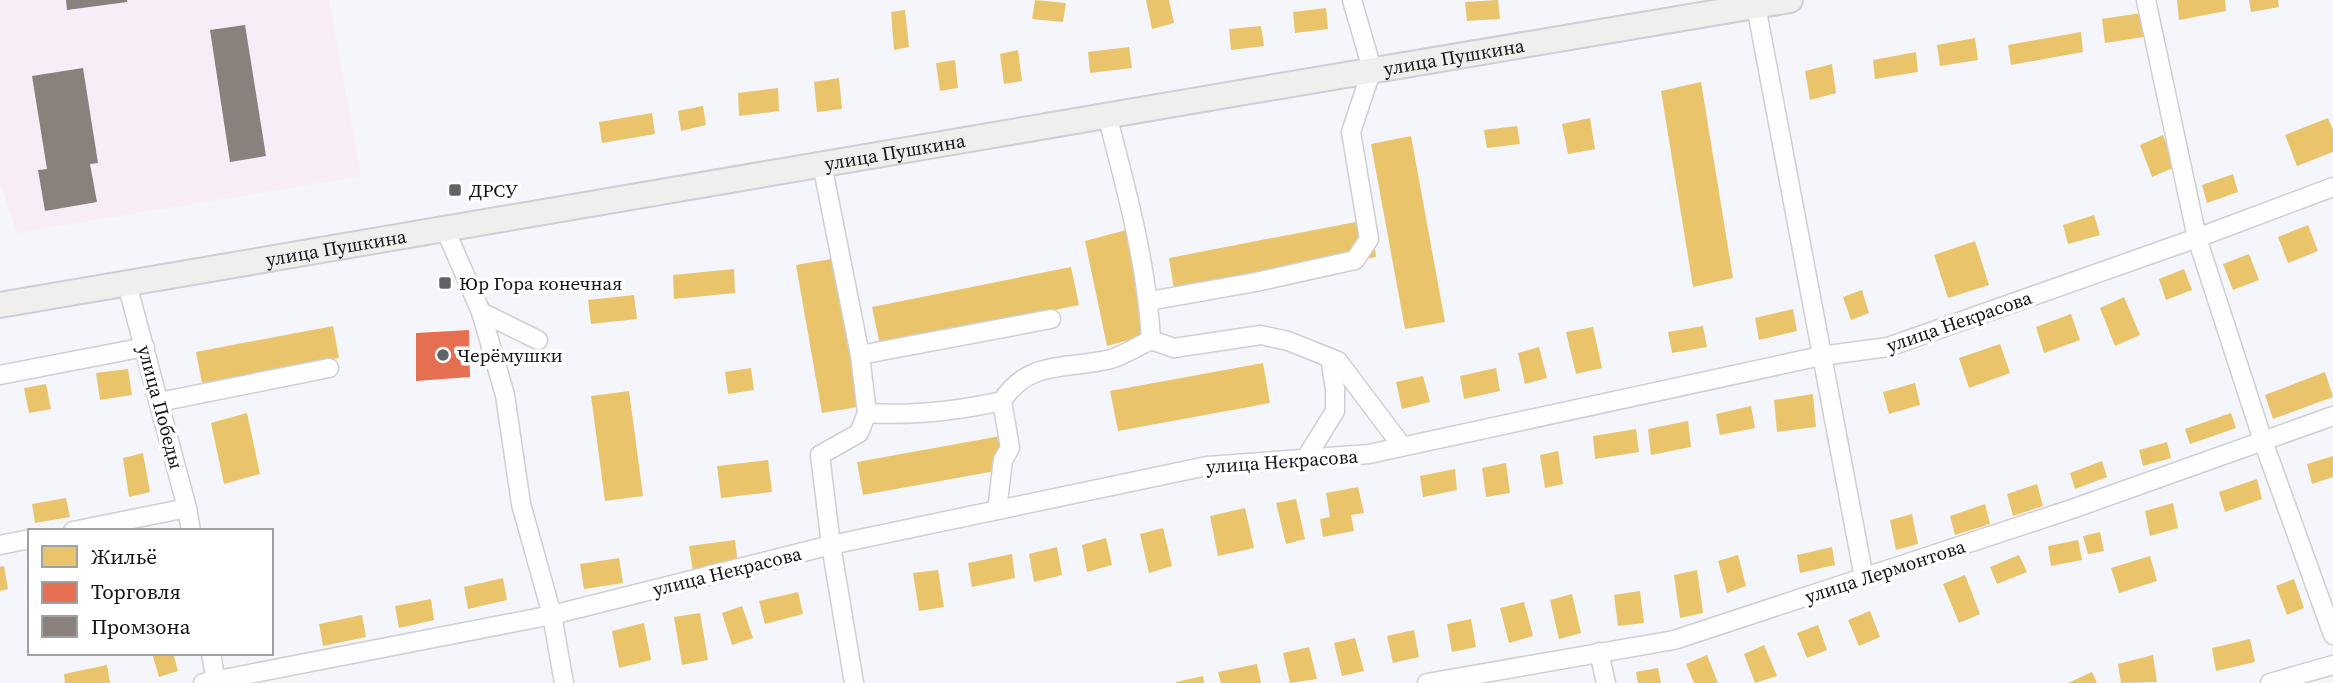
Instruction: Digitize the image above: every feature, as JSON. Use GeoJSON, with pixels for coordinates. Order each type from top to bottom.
{"type":"FeatureCollection","features":[{"type":"Feature","properties":{"kind":"main road","name":"улица Пушкина"},"geometry":{"type":"LineString","coordinates":[[0,305],[1371,69],[1790,0]]}},
{"type":"Feature","properties":{"kind":"street"},"geometry":{"type":"LineString","coordinates":[[1149,301],[1256,282],[1355,260],[1369,239],[1351,132],[1371,69],[1353,0]]}},
{"type":"Feature","properties":{"kind":"street"},"geometry":{"type":"LineString","coordinates":[[2146,0],[2197,238],[2263,441],[2333,635]]}},
{"type":"Feature","properties":{"kind":"street"},"geometry":{"type":"LineString","coordinates":[[1756,6],[1864,578]]}},
{"type":"Feature","properties":{"kind":"street"},"geometry":{"type":"LineString","coordinates":[[1107,115],[1149,301],[1151,340]]}},
{"type":"Feature","properties":{"kind":"street"},"geometry":{"type":"LineString","coordinates":[[822,164],[860,355],[867,413],[859,433],[820,455],[831,545],[854,683]]}},
{"type":"Feature","properties":{"kind":"street","name":"улица Некрасова"},"geometry":{"type":"LineString","coordinates":[[212,682],[552,615],[831,545],[1207,466],[1369,454],[1821,356],[1888,347],[2333,187]]}},
{"type":"Feature","properties":{"kind":"street"},"geometry":{"type":"LineString","coordinates":[[445,229],[481,312],[505,395],[521,504],[552,615],[564,683]]}},
{"type":"Feature","properties":{"kind":"street","name":"улица Победы"},"geometry":{"type":"LineString","coordinates":[[127,284],[191,529]]}},
{"type":"Feature","properties":{"kind":"street"},"geometry":{"type":"LineString","coordinates":[[481,312],[538,340]]}},
{"type":"Feature","properties":{"kind":"street"},"geometry":{"type":"LineString","coordinates":[[860,355],[1052,319]]}},
{"type":"Feature","properties":{"kind":"street"},"geometry":{"type":"LineString","coordinates":[[997,510],[1003,460],[1010,448],[1002,401],[1012,385],[1031,372],[1112,359],[1151,340],[1174,348],[1261,335],[1289,341],[1338,361],[1402,446]]}},
{"type":"Feature","properties":{"kind":"street"},"geometry":{"type":"LineString","coordinates":[[0,375],[145,346]]}},
{"type":"Feature","properties":{"kind":"street"},"geometry":{"type":"LineString","coordinates":[[1306,458],[1335,411],[1330,358]]}},
{"type":"Feature","properties":{"kind":"street"},"geometry":{"type":"LineString","coordinates":[[159,402],[329,368]]}},
{"type":"Feature","properties":{"kind":"street"},"geometry":{"type":"LineString","coordinates":[[867,413],[963,410],[1002,401]]}},
{"type":"Feature","properties":{"kind":"street","name":"улица Лермонтова"},"geometry":{"type":"LineString","coordinates":[[1427,683],[1674,640],[2072,509],[2333,416]]}},
{"type":"Feature","properties":{"kind":"street"},"geometry":{"type":"LineString","coordinates":[[83,529],[187,508]]}},
{"type":"Feature","properties":{"kind":"street"},"geometry":{"type":"LineString","coordinates":[[0,545],[28,539]]}},
{"type":"Feature","properties":{"kind":"street"},"geometry":{"type":"LineString","coordinates":[[1599,652],[1606,683]]}},
{"type":"Feature","properties":{"kind":"street"},"geometry":{"type":"LineString","coordinates":[[211,655],[212,682]]}},
{"type":"Feature","properties":{"kind":"street"},"geometry":{"type":"LineString","coordinates":[[2270,683],[2333,665]]}},
{"type":"Feature","properties":{"kind":"shaded area"},"geometry":{"type":"Polygon","coordinates":[[[0,0],[329,0],[361,176],[17,233],[0,182],[0,0]]]}},
{"type":"Feature","properties":{"kind":"building: Жильё"},"geometry":{"type":"Polygon","coordinates":[[[1035,0],[1066,3],[1063,22],[1032,19],[1035,0]]]}},
{"type":"Feature","properties":{"kind":"building: Жильё"},"geometry":{"type":"Polygon","coordinates":[[[1146,0],[1169,0],[1174,23],[1152,29],[1146,0]]]}},
{"type":"Feature","properties":{"kind":"building: Жильё"},"geometry":{"type":"Polygon","coordinates":[[[1498,0],[1500,19],[1467,21],[1465,2],[1498,0]]]}},
{"type":"Feature","properties":{"kind":"building: Жильё"},"geometry":{"type":"Polygon","coordinates":[[[2177,0],[2225,0],[2226,11],[2179,20],[2177,0]]]}},
{"type":"Feature","properties":{"kind":"building: Жильё"},"geometry":{"type":"Polygon","coordinates":[[[2249,0],[2278,0],[2279,7],[2251,12],[2249,0]]]}},
{"type":"Feature","properties":{"kind":"building: Жильё"},"geometry":{"type":"Polygon","coordinates":[[[1326,8],[1328,29],[1295,33],[1293,12],[1326,8]]]}},
{"type":"Feature","properties":{"kind":"building: Жильё"},"geometry":{"type":"Polygon","coordinates":[[[905,10],[909,47],[894,50],[891,12],[905,10]]]}},
{"type":"Feature","properties":{"kind":"building: Жильё"},"geometry":{"type":"Polygon","coordinates":[[[2141,13],[2144,37],[2105,43],[2102,19],[2141,13]]]}},
{"type":"Feature","properties":{"kind":"building: Жильё"},"geometry":{"type":"Polygon","coordinates":[[[1261,26],[1264,46],[1231,50],[1229,29],[1261,26]]]}},
{"type":"Feature","properties":{"kind":"building: Жильё"},"geometry":{"type":"Polygon","coordinates":[[[2081,32],[2083,52],[2011,65],[2008,45],[2081,32]]]}},
{"type":"Feature","properties":{"kind":"building: Жильё"},"geometry":{"type":"Polygon","coordinates":[[[1975,38],[1978,60],[1940,66],[1937,45],[1975,38]]]}},
{"type":"Feature","properties":{"kind":"building: Жильё"},"geometry":{"type":"Polygon","coordinates":[[[1129,47],[1132,68],[1090,73],[1088,52],[1129,47]]]}},
{"type":"Feature","properties":{"kind":"building: Жильё"},"geometry":{"type":"Polygon","coordinates":[[[1018,50],[1022,81],[1004,84],[1000,54],[1018,50]]]}},
{"type":"Feature","properties":{"kind":"building: Жильё"},"geometry":{"type":"Polygon","coordinates":[[[1916,52],[1918,72],[1875,79],[1873,60],[1916,52]]]}},
{"type":"Feature","properties":{"kind":"building: Жильё"},"geometry":{"type":"Polygon","coordinates":[[[955,60],[958,88],[940,91],[936,63],[955,60]]]}},
{"type":"Feature","properties":{"kind":"building: Жильё"},"geometry":{"type":"Polygon","coordinates":[[[1832,64],[1836,93],[1810,100],[1805,71],[1832,64]]]}},
{"type":"Feature","properties":{"kind":"building: Жильё"},"geometry":{"type":"Polygon","coordinates":[[[839,78],[842,109],[817,112],[814,82],[839,78]]]}},
{"type":"Feature","properties":{"kind":"building: Жильё"},"geometry":{"type":"Polygon","coordinates":[[[1701,82],[1733,278],[1693,287],[1661,91],[1701,82]]]}},
{"type":"Feature","properties":{"kind":"building: Жильё"},"geometry":{"type":"Polygon","coordinates":[[[778,88],[779,111],[739,116],[738,93],[778,88]]]}},
{"type":"Feature","properties":{"kind":"building: Жильё"},"geometry":{"type":"Polygon","coordinates":[[[703,106],[706,125],[681,131],[678,111],[703,106]]]}},
{"type":"Feature","properties":{"kind":"building: Жильё"},"geometry":{"type":"Polygon","coordinates":[[[652,113],[655,134],[602,143],[599,122],[652,113]]]}},
{"type":"Feature","properties":{"kind":"building: Жильё"},"geometry":{"type":"Polygon","coordinates":[[[1590,118],[1595,149],[1568,154],[1562,124],[1590,118]]]}},
{"type":"Feature","properties":{"kind":"building: Жильё"},"geometry":{"type":"Polygon","coordinates":[[[2328,118],[2333,130],[2333,152],[2297,166],[2285,135],[2328,118]]]}},
{"type":"Feature","properties":{"kind":"building: Жильё"},"geometry":{"type":"Polygon","coordinates":[[[1517,126],[1520,144],[1487,148],[1484,130],[1517,126]]]}},
{"type":"Feature","properties":{"kind":"building: Жильё"},"geometry":{"type":"Polygon","coordinates":[[[2163,135],[2175,167],[2152,177],[2140,145],[2163,135]]]}},
{"type":"Feature","properties":{"kind":"building: Жильё"},"geometry":{"type":"Polygon","coordinates":[[[1411,136],[1445,322],[1405,329],[1371,144],[1411,136]]]}},
{"type":"Feature","properties":{"kind":"building: Жильё"},"geometry":{"type":"Polygon","coordinates":[[[2233,174],[2238,192],[2207,203],[2202,185],[2233,174]]]}},
{"type":"Feature","properties":{"kind":"building: Жильё"},"geometry":{"type":"Polygon","coordinates":[[[2094,215],[2100,235],[2068,244],[2063,225],[2094,215]]]}},
{"type":"Feature","properties":{"kind":"building: Жильё"},"geometry":{"type":"Polygon","coordinates":[[[1371,219],[1376,257],[1175,296],[1169,258],[1371,219]]]}},
{"type":"Feature","properties":{"kind":"building: Жильё"},"geometry":{"type":"Polygon","coordinates":[[[2308,225],[2318,251],[2288,263],[2278,237],[2308,225]]]}},
{"type":"Feature","properties":{"kind":"building: Жильё"},"geometry":{"type":"Polygon","coordinates":[[[1126,230],[1148,335],[1107,346],[1085,241],[1126,230]]]}},
{"type":"Feature","properties":{"kind":"building: Жильё"},"geometry":{"type":"Polygon","coordinates":[[[1975,241],[1989,285],[1948,298],[1934,255],[1975,241]]]}},
{"type":"Feature","properties":{"kind":"building: Жильё"},"geometry":{"type":"Polygon","coordinates":[[[2249,254],[2259,280],[2233,290],[2223,264],[2249,254]]]}},
{"type":"Feature","properties":{"kind":"building: Жильё"},"geometry":{"type":"Polygon","coordinates":[[[837,258],[863,406],[822,413],[796,265],[837,258]]]}},
{"type":"Feature","properties":{"kind":"building: Жильё"},"geometry":{"type":"Polygon","coordinates":[[[1071,267],[1079,305],[880,345],[872,307],[1071,267]]]}},
{"type":"Feature","properties":{"kind":"building: Жильё"},"geometry":{"type":"Polygon","coordinates":[[[734,269],[735,293],[674,299],[673,275],[734,269]]]}},
{"type":"Feature","properties":{"kind":"building: Жильё"},"geometry":{"type":"Polygon","coordinates":[[[2184,269],[2192,290],[2166,300],[2159,279],[2184,269]]]}},
{"type":"Feature","properties":{"kind":"building: Жильё"},"geometry":{"type":"Polygon","coordinates":[[[1862,290],[1869,313],[1851,320],[1843,297],[1862,290]]]}},
{"type":"Feature","properties":{"kind":"building: Жильё"},"geometry":{"type":"Polygon","coordinates":[[[634,295],[637,319],[591,324],[588,300],[634,295]]]}},
{"type":"Feature","properties":{"kind":"building: Жильё"},"geometry":{"type":"Polygon","coordinates":[[[2124,297],[2140,335],[2115,346],[2100,308],[2124,297]]]}},
{"type":"Feature","properties":{"kind":"building: Жильё"},"geometry":{"type":"Polygon","coordinates":[[[1793,309],[1797,331],[1759,340],[1755,318],[1793,309]]]}},
{"type":"Feature","properties":{"kind":"building: Жильё"},"geometry":{"type":"Polygon","coordinates":[[[2071,314],[2080,340],[2044,353],[2036,327],[2071,314]]]}},
{"type":"Feature","properties":{"kind":"building: Жильё"},"geometry":{"type":"Polygon","coordinates":[[[333,326],[339,358],[202,383],[196,352],[333,326]]]}},
{"type":"Feature","properties":{"kind":"building: Жильё"},"geometry":{"type":"Polygon","coordinates":[[[1703,326],[1707,347],[1672,353],[1668,332],[1703,326]]]}},
{"type":"Feature","properties":{"kind":"building: Жильё"},"geometry":{"type":"Polygon","coordinates":[[[1593,327],[1602,368],[1576,374],[1566,332],[1593,327]]]}},
{"type":"Feature","properties":{"kind":"building: Жильё"},"geometry":{"type":"Polygon","coordinates":[[[2000,344],[2010,373],[1969,388],[1959,358],[2000,344]]]}},
{"type":"Feature","properties":{"kind":"building: Жильё"},"geometry":{"type":"Polygon","coordinates":[[[1539,347],[1547,378],[1525,384],[1518,353],[1539,347]]]}},
{"type":"Feature","properties":{"kind":"building: Жильё"},"geometry":{"type":"Polygon","coordinates":[[[1263,363],[1270,403],[1118,431],[1110,391],[1263,363]]]}},
{"type":"Feature","properties":{"kind":"building: Жильё"},"geometry":{"type":"Polygon","coordinates":[[[751,368],[754,390],[728,394],[725,372],[751,368]]]}},
{"type":"Feature","properties":{"kind":"building: Жильё"},"geometry":{"type":"Polygon","coordinates":[[[1496,368],[1500,391],[1464,399],[1460,376],[1496,368]]]}},
{"type":"Feature","properties":{"kind":"building: Жильё"},"geometry":{"type":"Polygon","coordinates":[[[128,369],[132,395],[100,400],[96,373],[128,369]]]}},
{"type":"Feature","properties":{"kind":"building: Жильё"},"geometry":{"type":"Polygon","coordinates":[[[2325,372],[2333,397],[2273,419],[2265,395],[2325,372]]]}},
{"type":"Feature","properties":{"kind":"building: Жильё"},"geometry":{"type":"Polygon","coordinates":[[[1423,376],[1430,402],[1402,409],[1396,382],[1423,376]]]}},
{"type":"Feature","properties":{"kind":"building: Жильё"},"geometry":{"type":"Polygon","coordinates":[[[1915,383],[1920,405],[1889,414],[1883,392],[1915,383]]]}},
{"type":"Feature","properties":{"kind":"building: Жильё"},"geometry":{"type":"Polygon","coordinates":[[[46,384],[51,409],[29,413],[24,388],[46,384]]]}},
{"type":"Feature","properties":{"kind":"building: Жильё"},"geometry":{"type":"Polygon","coordinates":[[[629,391],[643,496],[605,501],[591,396],[629,391]]]}},
{"type":"Feature","properties":{"kind":"building: Жильё"},"geometry":{"type":"Polygon","coordinates":[[[1813,394],[1816,427],[1777,432],[1774,400],[1813,394]]]}},
{"type":"Feature","properties":{"kind":"building: Жильё"},"geometry":{"type":"Polygon","coordinates":[[[1751,406],[1755,428],[1720,435],[1716,414],[1751,406]]]}},
{"type":"Feature","properties":{"kind":"building: Жильё"},"geometry":{"type":"Polygon","coordinates":[[[247,413],[260,474],[224,484],[211,423],[247,413]]]}},
{"type":"Feature","properties":{"kind":"building: Жильё"},"geometry":{"type":"Polygon","coordinates":[[[2231,413],[2236,428],[2190,444],[2185,429],[2231,413]]]}},
{"type":"Feature","properties":{"kind":"building: Жильё"},"geometry":{"type":"Polygon","coordinates":[[[1688,421],[1691,447],[1651,455],[1648,429],[1688,421]]]}},
{"type":"Feature","properties":{"kind":"building: Жильё"},"geometry":{"type":"Polygon","coordinates":[[[1636,429],[1639,452],[1595,459],[1593,436],[1636,429]]]}},
{"type":"Feature","properties":{"kind":"building: Жильё"},"geometry":{"type":"Polygon","coordinates":[[[1006,435],[1012,468],[863,495],[857,462],[1006,435]]]}},
{"type":"Feature","properties":{"kind":"building: Жильё"},"geometry":{"type":"Polygon","coordinates":[[[2167,442],[2171,458],[2143,466],[2139,450],[2167,442]]]}},
{"type":"Feature","properties":{"kind":"building: Жильё"},"geometry":{"type":"Polygon","coordinates":[[[1558,451],[1563,484],[1545,488],[1540,455],[1558,451]]]}},
{"type":"Feature","properties":{"kind":"building: Жильё"},"geometry":{"type":"Polygon","coordinates":[[[143,453],[150,492],[129,497],[123,458],[143,453]]]}},
{"type":"Feature","properties":{"kind":"building: Жильё"},"geometry":{"type":"Polygon","coordinates":[[[2333,456],[2333,477],[2312,484],[2307,464],[2333,456]]]}},
{"type":"Feature","properties":{"kind":"building: Жильё"},"geometry":{"type":"Polygon","coordinates":[[[768,460],[772,492],[721,498],[717,466],[768,460]]]}},
{"type":"Feature","properties":{"kind":"building: Жильё"},"geometry":{"type":"Polygon","coordinates":[[[2102,461],[2107,477],[2075,489],[2070,473],[2102,461]]]}},
{"type":"Feature","properties":{"kind":"building: Жильё"},"geometry":{"type":"Polygon","coordinates":[[[1506,463],[1510,493],[1486,497],[1482,468],[1506,463]]]}},
{"type":"Feature","properties":{"kind":"building: Жильё"},"geometry":{"type":"Polygon","coordinates":[[[1455,469],[1457,490],[1423,497],[1420,476],[1455,469]]]}},
{"type":"Feature","properties":{"kind":"building: Жильё"},"geometry":{"type":"Polygon","coordinates":[[[2257,479],[2262,499],[2225,512],[2219,492],[2257,479]]]}},
{"type":"Feature","properties":{"kind":"building: Жильё"},"geometry":{"type":"Polygon","coordinates":[[[2037,484],[2043,506],[2013,516],[2007,494],[2037,484]]]}},
{"type":"Feature","properties":{"kind":"building: Жильё"},"geometry":{"type":"Polygon","coordinates":[[[1358,487],[1364,513],[1351,515],[1354,531],[1323,537],[1320,519],[1330,517],[1326,493],[1358,487]]]}},
{"type":"Feature","properties":{"kind":"building: Жильё"},"geometry":{"type":"Polygon","coordinates":[[[66,498],[70,517],[35,523],[32,504],[66,498]]]}},
{"type":"Feature","properties":{"kind":"building: Жильё"},"geometry":{"type":"Polygon","coordinates":[[[1296,499],[1305,539],[1286,544],[1276,503],[1296,499]]]}},
{"type":"Feature","properties":{"kind":"building: Жильё"},"geometry":{"type":"Polygon","coordinates":[[[2173,503],[2178,528],[2150,536],[2145,511],[2173,503]]]}},
{"type":"Feature","properties":{"kind":"building: Жильё"},"geometry":{"type":"Polygon","coordinates":[[[1985,504],[1990,524],[1955,535],[1950,516],[1985,504]]]}},
{"type":"Feature","properties":{"kind":"building: Жильё"},"geometry":{"type":"Polygon","coordinates":[[[1245,508],[1254,548],[1218,556],[1210,516],[1245,508]]]}},
{"type":"Feature","properties":{"kind":"building: Жильё"},"geometry":{"type":"Polygon","coordinates":[[[1912,514],[1918,544],[1896,550],[1890,520],[1912,514]]]}},
{"type":"Feature","properties":{"kind":"building: Жильё"},"geometry":{"type":"Polygon","coordinates":[[[1163,528],[1172,566],[1149,573],[1140,534],[1163,528]]]}},
{"type":"Feature","properties":{"kind":"building: Жильё"},"geometry":{"type":"Polygon","coordinates":[[[2100,532],[2104,551],[2088,554],[2083,536],[2100,532]]]}},
{"type":"Feature","properties":{"kind":"building: Жильё"},"geometry":{"type":"Polygon","coordinates":[[[1106,538],[1112,565],[1087,572],[1082,545],[1106,538]]]}},
{"type":"Feature","properties":{"kind":"building: Жильё"},"geometry":{"type":"Polygon","coordinates":[[[735,540],[738,565],[693,571],[689,546],[735,540]]]}},
{"type":"Feature","properties":{"kind":"building: Жильё"},"geometry":{"type":"Polygon","coordinates":[[[2078,540],[2082,560],[2051,566],[2048,546],[2078,540]]]}},
{"type":"Feature","properties":{"kind":"building: Жильё"},"geometry":{"type":"Polygon","coordinates":[[[1057,547],[1062,575],[1034,582],[1029,554],[1057,547]]]}},
{"type":"Feature","properties":{"kind":"building: Жильё"},"geometry":{"type":"Polygon","coordinates":[[[1832,547],[1835,565],[1800,573],[1797,555],[1832,547]]]}},
{"type":"Feature","properties":{"kind":"building: Жильё"},"geometry":{"type":"Polygon","coordinates":[[[1012,554],[1015,578],[972,587],[968,563],[1012,554]]]}},
{"type":"Feature","properties":{"kind":"building: Жильё"},"geometry":{"type":"Polygon","coordinates":[[[1738,555],[1746,586],[1727,593],[1718,561],[1738,555]]]}},
{"type":"Feature","properties":{"kind":"building: Жильё"},"geometry":{"type":"Polygon","coordinates":[[[2019,555],[2027,572],[1997,584],[1990,567],[2019,555]]]}},
{"type":"Feature","properties":{"kind":"building: Жильё"},"geometry":{"type":"Polygon","coordinates":[[[2150,556],[2157,581],[2119,593],[2111,568],[2150,556]]]}},
{"type":"Feature","properties":{"kind":"building: Жильё"},"geometry":{"type":"Polygon","coordinates":[[[619,558],[623,583],[584,589],[580,564],[619,558]]]}},
{"type":"Feature","properties":{"kind":"building: Жильё"},"geometry":{"type":"Polygon","coordinates":[[[4,566],[8,589],[0,591],[0,567],[4,566]]]}},
{"type":"Feature","properties":{"kind":"building: Жильё"},"geometry":{"type":"Polygon","coordinates":[[[938,570],[944,607],[919,611],[913,573],[938,570]]]}},
{"type":"Feature","properties":{"kind":"building: Жильё"},"geometry":{"type":"Polygon","coordinates":[[[1697,570],[1703,613],[1680,618],[1674,575],[1697,570]]]}},
{"type":"Feature","properties":{"kind":"building: Жильё"},"geometry":{"type":"Polygon","coordinates":[[[1965,575],[1980,614],[1959,623],[1943,584],[1965,575]]]}},
{"type":"Feature","properties":{"kind":"building: Жильё"},"geometry":{"type":"Polygon","coordinates":[[[503,578],[507,600],[468,609],[464,587],[503,578]]]}},
{"type":"Feature","properties":{"kind":"building: Жильё"},"geometry":{"type":"Polygon","coordinates":[[[2294,579],[2304,608],[2287,615],[2276,586],[2294,579]]]}},
{"type":"Feature","properties":{"kind":"building: Жильё"},"geometry":{"type":"Polygon","coordinates":[[[1640,591],[1644,623],[1618,626],[1614,595],[1640,591]]]}},
{"type":"Feature","properties":{"kind":"building: Жильё"},"geometry":{"type":"Polygon","coordinates":[[[798,592],[803,614],[765,624],[759,601],[798,592]]]}},
{"type":"Feature","properties":{"kind":"building: Жильё"},"geometry":{"type":"Polygon","coordinates":[[[1572,594],[1581,633],[1559,639],[1550,600],[1572,594]]]}},
{"type":"Feature","properties":{"kind":"building: Жильё"},"geometry":{"type":"Polygon","coordinates":[[[431,599],[434,620],[399,628],[395,606],[431,599]]]}},
{"type":"Feature","properties":{"kind":"building: Жильё"},"geometry":{"type":"Polygon","coordinates":[[[1524,602],[1533,636],[1509,643],[1500,608],[1524,602]]]}},
{"type":"Feature","properties":{"kind":"building: Жильё"},"geometry":{"type":"Polygon","coordinates":[[[742,606],[753,638],[732,645],[722,613],[742,606]]]}},
{"type":"Feature","properties":{"kind":"building: Жильё"},"geometry":{"type":"Polygon","coordinates":[[[1870,611],[1880,637],[1859,646],[1848,620],[1870,611]]]}},
{"type":"Feature","properties":{"kind":"building: Жильё"},"geometry":{"type":"Polygon","coordinates":[[[700,613],[708,660],[682,665],[674,617],[700,613]]]}},
{"type":"Feature","properties":{"kind":"building: Жильё"},"geometry":{"type":"Polygon","coordinates":[[[362,615],[366,637],[323,646],[319,624],[362,615]]]}},
{"type":"Feature","properties":{"kind":"building: Жильё"},"geometry":{"type":"Polygon","coordinates":[[[1471,619],[1476,647],[1452,652],[1447,624],[1471,619]]]}},
{"type":"Feature","properties":{"kind":"building: Жильё"},"geometry":{"type":"Polygon","coordinates":[[[644,623],[651,660],[619,668],[612,631],[644,623]]]}},
{"type":"Feature","properties":{"kind":"building: Жильё"},"geometry":{"type":"Polygon","coordinates":[[[1818,625],[1827,650],[1807,658],[1797,633],[1818,625]]]}},
{"type":"Feature","properties":{"kind":"building: Жильё"},"geometry":{"type":"Polygon","coordinates":[[[1414,630],[1419,657],[1393,663],[1387,636],[1414,630]]]}},
{"type":"Feature","properties":{"kind":"building: Жильё"},"geometry":{"type":"Polygon","coordinates":[[[1355,638],[1364,671],[1342,676],[1334,643],[1355,638]]]}},
{"type":"Feature","properties":{"kind":"building: Жильё"},"geometry":{"type":"Polygon","coordinates":[[[2250,639],[2255,662],[2216,671],[2212,648],[2250,639]]]}},
{"type":"Feature","properties":{"kind":"building: Жильё"},"geometry":{"type":"Polygon","coordinates":[[[1764,645],[1777,676],[1755,683],[1744,654],[1764,645]]]}},
{"type":"Feature","properties":{"kind":"building: Жильё"},"geometry":{"type":"Polygon","coordinates":[[[1309,647],[1317,679],[1290,683],[1283,653],[1309,647]]]}},
{"type":"Feature","properties":{"kind":"building: Жильё"},"geometry":{"type":"Polygon","coordinates":[[[153,655],[174,655],[178,671],[159,677],[153,655]]]}},
{"type":"Feature","properties":{"kind":"building: Жильё"},"geometry":{"type":"Polygon","coordinates":[[[1707,655],[1718,683],[1694,683],[1686,664],[1707,655]]]}},
{"type":"Feature","properties":{"kind":"building: Жильё"},"geometry":{"type":"Polygon","coordinates":[[[2153,655],[2157,682],[2121,683],[2118,664],[2153,655]]]}},
{"type":"Feature","properties":{"kind":"building: Жильё"},"geometry":{"type":"Polygon","coordinates":[[[1257,664],[1261,683],[1221,683],[1218,672],[1257,664]]]}},
{"type":"Feature","properties":{"kind":"building: Жильё"},"geometry":{"type":"Polygon","coordinates":[[[107,665],[110,683],[65,683],[64,674],[107,665]]]}},
{"type":"Feature","properties":{"kind":"building: Жильё"},"geometry":{"type":"Polygon","coordinates":[[[1658,668],[1661,683],[1638,683],[1636,672],[1658,668]]]}},
{"type":"Feature","properties":{"kind":"building: Жильё"},"geometry":{"type":"Polygon","coordinates":[[[2092,672],[2097,683],[2068,683],[2092,672]]]}},
{"type":"Feature","properties":{"kind":"building: Жильё"},"geometry":{"type":"Polygon","coordinates":[[[1203,676],[1204,683],[1176,683],[1176,682],[1203,676]]]}},
{"type":"Feature","properties":{"kind":"building: Торговля","name":"Черёмушки"},"geometry":{"type":"Polygon","coordinates":[[[469,330],[470,377],[416,381],[416,333],[469,330]]]}},
{"type":"Feature","properties":{"kind":"building: Промзона"},"geometry":{"type":"Polygon","coordinates":[[[66,0],[127,0],[127,2],[67,10],[66,0]]]}},
{"type":"Feature","properties":{"kind":"building: Промзона"},"geometry":{"type":"Polygon","coordinates":[[[245,25],[266,156],[230,162],[210,30],[245,25]]]}},
{"type":"Feature","properties":{"kind":"building: Промзона"},"geometry":{"type":"Polygon","coordinates":[[[83,68],[98,163],[90,164],[97,202],[45,211],[38,170],[47,169],[32,76],[83,68]]]}},
{"type":"Feature","properties":{"kind":"place","name":"ДРСУ"},"geometry":{"type":"Point","coordinates":[455,190]}},
{"type":"Feature","properties":{"kind":"place","name":"Юр Гора конечная"},"geometry":{"type":"Point","coordinates":[445,283]}},
{"type":"Feature","properties":{"kind":"place","name":"Черёмушки"},"geometry":{"type":"Point","coordinates":[443,355]}}]}
